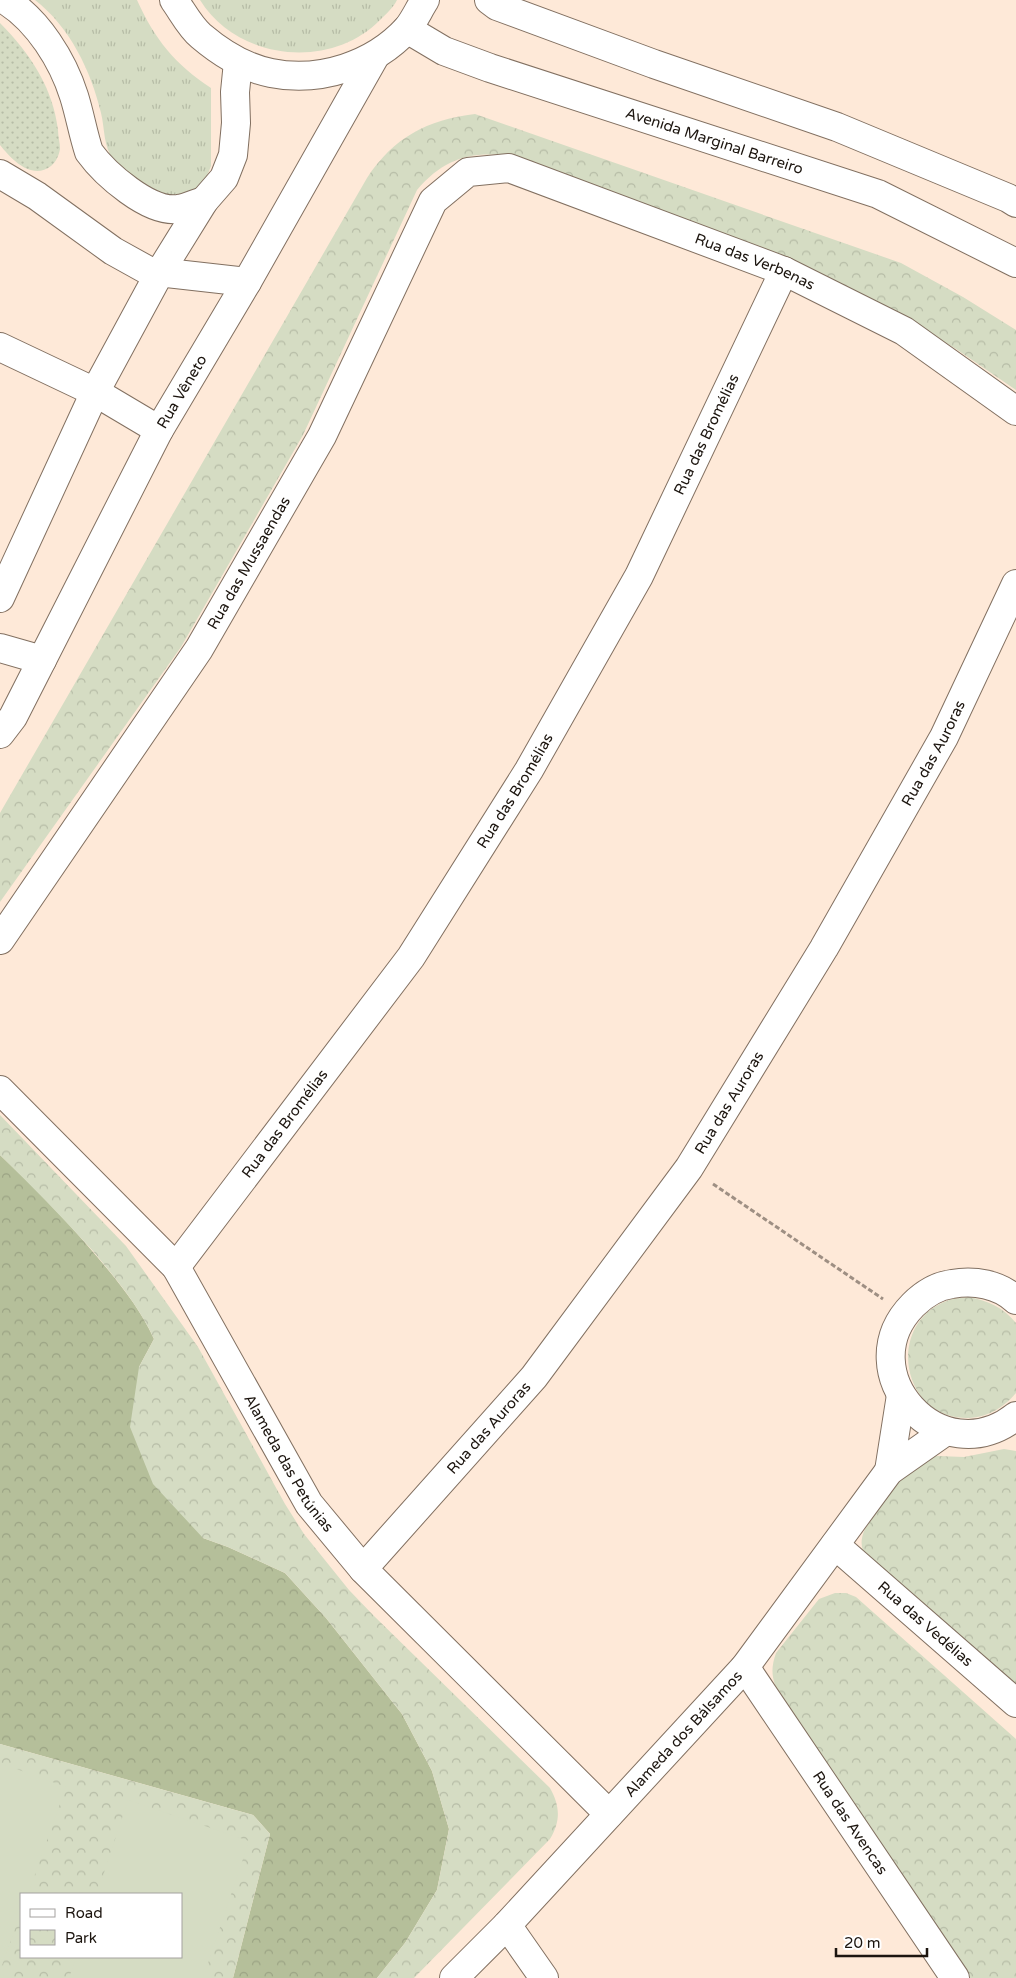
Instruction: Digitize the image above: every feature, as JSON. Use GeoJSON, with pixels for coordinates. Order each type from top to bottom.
{"type":"FeatureCollection","features":[{"type":"Feature","properties":{"kind":"street"},"geometry":{"type":"LineString","coordinates":[[6,0],[14,5],[39,31],[58,60],[74,96],[89,152],[97,162],[126,188],[149,203],[178,209],[204,201]]}},
{"type":"Feature","properties":{"kind":"street"},"geometry":{"type":"LineString","coordinates":[[174,0],[200,36],[238,62],[271,73],[307,76],[342,70],[375,56],[407,28],[425,0]]}},
{"type":"Feature","properties":{"kind":"street"},"geometry":{"type":"LineString","coordinates":[[489,0],[497,6],[654,64],[837,127],[1016,203]]}},
{"type":"Feature","properties":{"kind":"street","name":"Avenida Marginal Barreiro"},"geometry":{"type":"LineString","coordinates":[[407,28],[444,51],[490,68],[878,194],[1016,263]]}},
{"type":"Feature","properties":{"kind":"street","name":"Rua Vêneto"},"geometry":{"type":"LineString","coordinates":[[0,734],[13,717],[159,430],[247,282],[375,56]]}},
{"type":"Feature","properties":{"kind":"street"},"geometry":{"type":"LineString","coordinates":[[0,598],[95,392],[160,272],[204,201],[224,178],[233,155],[238,62]]}},
{"type":"Feature","properties":{"kind":"street","name":"Rua das Verbenas"},"geometry":{"type":"LineString","coordinates":[[468,172],[509,168],[784,271],[904,331],[1016,411]]}},
{"type":"Feature","properties":{"kind":"street","name":"Rua das Mussaendas"},"geometry":{"type":"LineString","coordinates":[[0,940],[199,649],[322,436],[432,201],[468,172]]}},
{"type":"Feature","properties":{"kind":"street"},"geometry":{"type":"LineString","coordinates":[[0,174],[37,196],[113,251],[149,271],[247,282]]}},
{"type":"Feature","properties":{"kind":"street","name":"Rua das Bromélias"},"geometry":{"type":"LineString","coordinates":[[176,1267],[411,957],[529,770],[639,576],[784,271]]}},
{"type":"Feature","properties":{"kind":"street"},"geometry":{"type":"LineString","coordinates":[[0,346],[95,392],[159,430]]}},
{"type":"Feature","properties":{"kind":"street","name":"Rua das Auroras"},"geometry":{"type":"LineString","coordinates":[[363,1569],[534,1377],[689,1168],[824,948],[944,737],[1016,584]]}},
{"type":"Feature","properties":{"kind":"street"},"geometry":{"type":"LineString","coordinates":[[0,648],[42,660]]}},
{"type":"Feature","properties":{"kind":"street","name":"Alameda das Petúnias"},"geometry":{"type":"LineString","coordinates":[[0,1090],[176,1267],[308,1504],[363,1569],[609,1814]]}},
{"type":"Feature","properties":{"kind":"street","name":"Alameda dos Bálsamos"},"geometry":{"type":"LineString","coordinates":[[1015,1296],[992,1285],[967,1281],[943,1285],[922,1296],[904,1314],[895,1333],[891,1354],[893,1375],[901,1395],[913,1411],[928,1423],[946,1431],[968,1434],[989,1431],[1008,1423],[1016,1416]]}},
{"type":"Feature","properties":{"kind":"street","name":"Alameda dos Bálsamos"},"geometry":{"type":"LineString","coordinates":[[889,1471],[901,1395]]}},
{"type":"Feature","properties":{"kind":"street","name":"Alameda dos Bálsamos"},"geometry":{"type":"LineString","coordinates":[[454,1978],[507,1925],[744,1667],[889,1471],[946,1431]]}},
{"type":"Feature","properties":{"kind":"street"},"geometry":{"type":"LineString","coordinates":[[989,1431],[1016,1433]]}},
{"type":"Feature","properties":{"kind":"street","name":"Rua das Vedélias"},"geometry":{"type":"LineString","coordinates":[[835,1545],[1016,1703]]}},
{"type":"Feature","properties":{"kind":"street","name":"Rua das Avencas"},"geometry":{"type":"LineString","coordinates":[[744,1667],[955,1978]]}},
{"type":"Feature","properties":{"kind":"street"},"geometry":{"type":"LineString","coordinates":[[507,1925],[544,1978]]}},
{"type":"Feature","properties":{"kind":"path"},"geometry":{"type":"LineString","coordinates":[[689,1168],[904,1314]]}},
{"type":"Feature","properties":{"kind":"green space"},"geometry":{"type":"Polygon","coordinates":[[[35,0],[137,0],[151,27],[167,50],[187,70],[211,88],[211,166],[203,183],[198,188],[192,192],[160,200],[129,176],[114,161],[108,149],[97,97],[85,66],[59,23],[35,0]]]}},
{"type":"Feature","properties":{"kind":"green space"},"geometry":{"type":"Polygon","coordinates":[[[200,0],[397,0],[380,20],[359,36],[336,47],[311,52],[285,52],[260,46],[237,36],[216,20],[200,0]]]}},
{"type":"Feature","properties":{"kind":"green space"},"geometry":{"type":"Polygon","coordinates":[[[0,23],[30,59],[51,100],[60,149],[58,156],[51,166],[44,170],[29,170],[16,162],[0,145],[0,23]]]}},
{"type":"Feature","properties":{"kind":"green space"},"geometry":{"type":"Polygon","coordinates":[[[475,114],[901,263],[963,297],[1016,330],[1016,390],[956,349],[888,308],[510,156],[470,156],[447,164],[427,179],[417,190],[303,435],[181,647],[0,902],[0,813],[367,178],[377,164],[400,141],[413,133],[442,121],[475,114]]]}},
{"type":"Feature","properties":{"kind":"green space"},"geometry":{"type":"Polygon","coordinates":[[[0,1115],[126,1246],[198,1347],[285,1504],[304,1534],[349,1590],[550,1788],[556,1801],[558,1814],[556,1826],[550,1839],[414,1978],[377,1978],[405,1943],[437,1890],[449,1829],[432,1771],[402,1714],[326,1618],[285,1573],[228,1547],[203,1538],[153,1484],[130,1427],[139,1367],[154,1339],[134,1304],[93,1251],[0,1155],[0,1115]]]}},
{"type":"Feature","properties":{"kind":"green space"},"geometry":{"type":"Polygon","coordinates":[[[0,1155],[48,1202],[93,1252],[126,1293],[148,1327],[154,1339],[139,1367],[203,1538],[228,1547],[285,1573],[326,1618],[402,1714],[432,1771],[449,1829],[437,1890],[405,1943],[377,1978],[233,1978],[270,1834],[253,1815],[0,1744],[0,1155]]]}},
{"type":"Feature","properties":{"kind":"green space"},"geometry":{"type":"Polygon","coordinates":[[[969,1297],[995,1305],[1016,1323],[1016,1393],[994,1411],[974,1418],[943,1414],[926,1402],[915,1386],[909,1366],[909,1346],[916,1327],[929,1311],[949,1300],[969,1297]]]}},
{"type":"Feature","properties":{"kind":"green space"},"geometry":{"type":"Polygon","coordinates":[[[1004,1449],[1016,1451],[1016,1684],[868,1559],[863,1552],[862,1544],[865,1529],[905,1471],[926,1457],[964,1457],[1004,1449]]]}},
{"type":"Feature","properties":{"kind":"green space"},"geometry":{"type":"Polygon","coordinates":[[[835,1593],[846,1593],[856,1597],[1016,1739],[1016,1978],[970,1978],[775,1685],[772,1669],[776,1653],[819,1599],[835,1593]]]}},
{"type":"Feature","properties":{"kind":"green space"},"geometry":{"type":"Polygon","coordinates":[[[0,1744],[253,1815],[270,1834],[233,1978],[0,1978],[0,1744]]]}},
{"type":"Feature","properties":{"kind":"green space"},"geometry":{"type":"Polygon","coordinates":[[[0,1763],[66,1787],[28,1893],[20,1893],[20,1915],[0,1971],[0,1763]]]}},
{"type":"Feature","properties":{"kind":"green space"},"geometry":{"type":"Polygon","coordinates":[[[128,1800],[249,1841],[203,1978],[69,1978],[76,1958],[182,1958],[182,1893],[97,1893],[128,1800]]]}}]}
